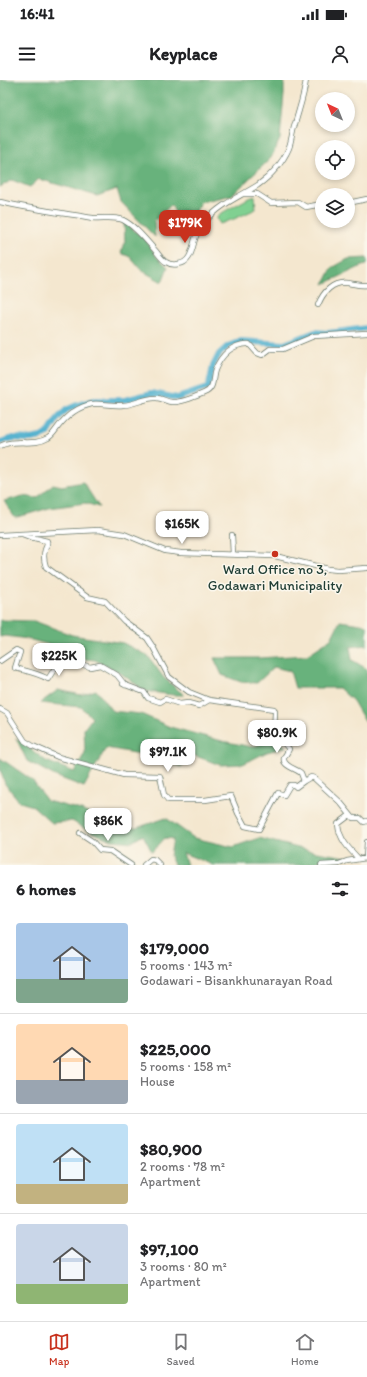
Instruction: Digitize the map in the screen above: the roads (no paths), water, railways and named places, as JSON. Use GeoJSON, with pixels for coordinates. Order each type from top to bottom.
{"type":"FeatureCollection","features":[{"type":"Feature","properties":{"kind":"street"},"geometry":{"type":"LineString","coordinates":[[0,202],[93,218],[121,219],[128,223],[144,238],[167,263],[178,264],[187,260],[192,251],[196,237],[207,219],[217,210],[258,184],[276,169],[289,147],[302,102],[306,80]]}},
{"type":"Feature","properties":{"kind":"street"},"geometry":{"type":"LineString","coordinates":[[241,194],[257,194],[270,204],[298,202],[306,208],[315,206]]}},
{"type":"Feature","properties":{"kind":"street"},"geometry":{"type":"LineString","coordinates":[[355,202],[367,199]]}},
{"type":"Feature","properties":{"kind":"street"},"geometry":{"type":"LineString","coordinates":[[318,305],[327,289],[336,284],[346,283],[361,286],[367,285]]}},
{"type":"Feature","properties":{"kind":"street"},"geometry":{"type":"LineString","coordinates":[[0,446],[4,443],[34,442],[48,438],[69,414],[92,404],[122,405],[156,398],[175,402],[207,392],[212,387],[215,370],[221,358],[238,345],[249,344],[257,353],[262,355],[270,349],[283,349],[314,336],[367,333]]}},
{"type":"Feature","properties":{"kind":"street"},"geometry":{"type":"LineString","coordinates":[[0,535],[98,530],[124,534],[165,551],[181,553],[274,556],[338,570],[367,568]]}},
{"type":"Feature","properties":{"kind":"street"},"geometry":{"type":"LineString","coordinates":[[22,534],[48,541],[44,558],[46,567],[87,597],[105,601],[124,621],[147,638],[165,670],[176,683],[189,692],[209,700],[274,709],[274,732],[289,749],[284,761],[287,765],[301,773],[304,781]]}},
{"type":"Feature","properties":{"kind":"street"},"geometry":{"type":"LineString","coordinates":[[232,535],[233,554]]}},
{"type":"Feature","properties":{"kind":"street"},"geometry":{"type":"LineString","coordinates":[[0,661],[16,650],[20,652],[15,668],[39,674],[48,679],[55,668],[71,661],[90,666],[100,665],[118,675],[123,684],[144,692],[148,698],[160,702],[165,699],[180,704],[188,703],[199,706],[209,700]]}},
{"type":"Feature","properties":{"kind":"street"},"geometry":{"type":"LineString","coordinates":[[0,709],[7,713],[25,741],[58,757],[124,775],[160,776],[164,795],[168,800],[205,800],[231,796],[245,826],[259,829],[278,793],[284,795],[290,785],[294,784],[296,786],[311,777],[314,778],[340,802],[353,818],[360,818],[364,822],[367,821]]}},
{"type":"Feature","properties":{"kind":"street"},"geometry":{"type":"LineString","coordinates":[[350,815],[338,824],[338,833],[351,852],[359,859]]}},
{"type":"Feature","properties":{"kind":"street"},"geometry":{"type":"LineString","coordinates":[[80,833],[92,840],[100,850],[110,851],[131,865]]}},
{"type":"Feature","properties":{"kind":"street"},"geometry":{"type":"LineString","coordinates":[[321,865],[339,864],[366,858],[367,842]]}},
{"type":"Feature","properties":{"kind":"street"},"geometry":{"type":"LineString","coordinates":[[144,865],[151,859],[155,860],[160,865]]}},
{"type":"Feature","properties":{"kind":"waterway"},"geometry":{"type":"LineString","coordinates":[[0,442],[13,438],[30,439],[41,437],[49,432],[58,418],[66,410],[94,400],[125,400],[152,393],[177,398],[207,388],[213,366],[219,354],[228,346],[241,341],[284,344],[315,332],[328,333],[367,328]]}},
{"type":"Feature","properties":{"kind":"place","name":"Ward Office no 3, Godawari Municipality"},"geometry":{"type":"Point","coordinates":[275,554]}}]}
